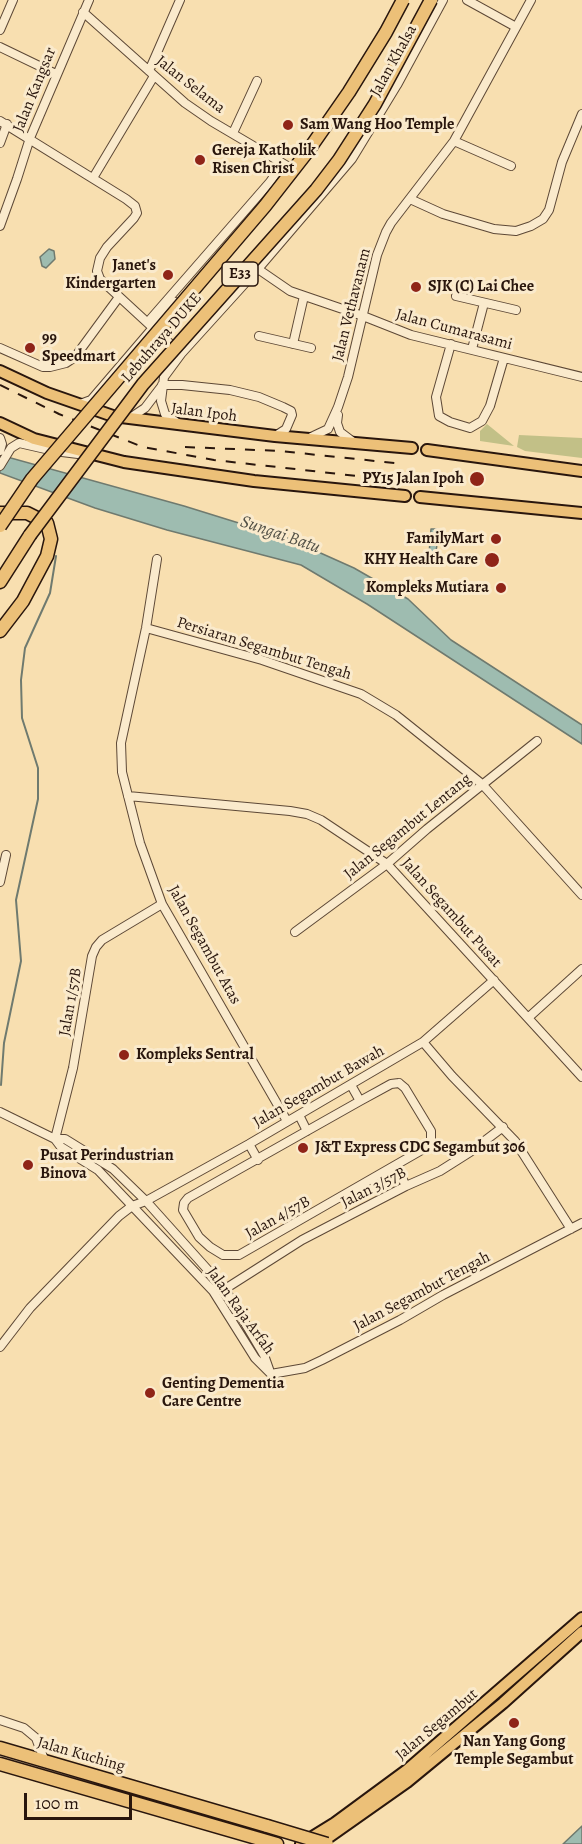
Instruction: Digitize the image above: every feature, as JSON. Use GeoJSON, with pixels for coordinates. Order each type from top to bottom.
{"type":"FeatureCollection","features":[{"type":"Feature","properties":{"kind":"highway","name":"Lebuhraya DUKE"},"geometry":{"type":"LineString","coordinates":[[0,526],[32,479],[265,206],[308,152],[386,32],[401,0]]}},
{"type":"Feature","properties":{"kind":"highway","name":"Lebuhraya DUKE"},"geometry":{"type":"LineString","coordinates":[[3,577],[56,499],[143,384],[316,190],[339,160],[375,104],[431,0]]}},
{"type":"Feature","properties":{"kind":"highway"},"geometry":{"type":"LineString","coordinates":[[0,506],[35,512],[47,523],[51,535],[49,550],[23,601],[0,632]]}},
{"type":"Feature","properties":{"kind":"highway"},"geometry":{"type":"LineString","coordinates":[[0,513],[27,513],[47,523]]}},
{"type":"Feature","properties":{"kind":"highway","name":"Jalan Kuching"},"geometry":{"type":"LineString","coordinates":[[0,1749],[327,1844]]}},
{"type":"Feature","properties":{"kind":"highway","name":"Jalan Kuching"},"geometry":{"type":"LineString","coordinates":[[0,1764],[277,1844]]}},
{"type":"Feature","properties":{"kind":"main road","name":"Jalan Ipoh"},"geometry":{"type":"LineString","coordinates":[[0,371],[78,404],[113,416],[275,436],[412,448]]}},
{"type":"Feature","properties":{"kind":"main road"},"geometry":{"type":"LineString","coordinates":[[0,423],[34,439],[101,458],[254,481],[405,496]]}},
{"type":"Feature","properties":{"kind":"main road"},"geometry":{"type":"LineString","coordinates":[[427,450],[582,471]]}},
{"type":"Feature","properties":{"kind":"main road"},"geometry":{"type":"LineString","coordinates":[[420,497],[582,513]]}},
{"type":"Feature","properties":{"kind":"main road","name":"Jalan Segambut"},"geometry":{"type":"LineString","coordinates":[[302,1844],[407,1770],[582,1617]]}},
{"type":"Feature","properties":{"kind":"main road","name":"Jalan Segambut"},"geometry":{"type":"LineString","coordinates":[[319,1844],[407,1782],[503,1703],[582,1632]]}},
{"type":"Feature","properties":{"kind":"street"},"geometry":{"type":"LineString","coordinates":[[0,30],[13,0]]}},
{"type":"Feature","properties":{"kind":"street","name":"Jalan Kangsar"},"geometry":{"type":"LineString","coordinates":[[0,226],[4,206],[30,138],[88,0]]}},
{"type":"Feature","properties":{"kind":"street"},"geometry":{"type":"LineString","coordinates":[[93,178],[152,73],[180,0]]}},
{"type":"Feature","properties":{"kind":"street"},"geometry":{"type":"LineString","coordinates":[[78,404],[91,400],[270,182],[286,165],[332,127],[350,101],[401,0]]}},
{"type":"Feature","properties":{"kind":"street","name":"Jalan Khalsa"},"geometry":{"type":"LineString","coordinates":[[130,419],[145,408],[162,386],[164,377],[181,354],[258,269],[352,159],[397,85],[443,0]]}},
{"type":"Feature","properties":{"kind":"street"},"geometry":{"type":"LineString","coordinates":[[467,0],[516,27]]}},
{"type":"Feature","properties":{"kind":"street","name":"Jalan Vethavanam"},"geometry":{"type":"LineString","coordinates":[[339,407],[380,247],[391,223],[454,141],[531,0]]}},
{"type":"Feature","properties":{"kind":"street","name":"Jalan Selama"},"geometry":{"type":"LineString","coordinates":[[83,12],[194,109],[286,165]]}},
{"type":"Feature","properties":{"kind":"street"},"geometry":{"type":"LineString","coordinates":[[0,47],[56,74]]}},
{"type":"Feature","properties":{"kind":"street"},"geometry":{"type":"LineString","coordinates":[[233,134],[257,81]]}},
{"type":"Feature","properties":{"kind":"street"},"geometry":{"type":"LineString","coordinates":[[410,199],[443,214],[494,229],[516,231],[531,226],[543,219],[549,210],[562,162],[582,114]]}},
{"type":"Feature","properties":{"kind":"street"},"geometry":{"type":"LineString","coordinates":[[0,142],[4,122],[126,199],[136,209],[134,218],[107,247],[98,265],[100,279],[181,354]]}},
{"type":"Feature","properties":{"kind":"street"},"geometry":{"type":"LineString","coordinates":[[454,141],[511,166]]}},
{"type":"Feature","properties":{"kind":"street","name":"Jalan Cumarasami"},"geometry":{"type":"LineString","coordinates":[[258,269],[283,288],[411,335],[582,377]]}},
{"type":"Feature","properties":{"kind":"street"},"geometry":{"type":"LineString","coordinates":[[293,344],[304,296]]}},
{"type":"Feature","properties":{"kind":"street"},"geometry":{"type":"LineString","coordinates":[[456,296],[516,310]]}},
{"type":"Feature","properties":{"kind":"street"},"geometry":{"type":"LineString","coordinates":[[0,348],[39,365],[50,367],[61,365],[71,360],[119,297]]}},
{"type":"Feature","properties":{"kind":"street"},"geometry":{"type":"LineString","coordinates":[[472,349],[484,303]]}},
{"type":"Feature","properties":{"kind":"street"},"geometry":{"type":"LineString","coordinates":[[259,336],[312,348]]}},
{"type":"Feature","properties":{"kind":"street"},"geometry":{"type":"LineString","coordinates":[[451,344],[436,397],[439,416],[470,428],[482,421],[490,406],[504,358]]}},
{"type":"Feature","properties":{"kind":"street"},"geometry":{"type":"LineString","coordinates":[[181,425],[165,414],[161,401],[162,386],[182,385],[230,390],[259,397],[283,407],[291,411],[292,416],[286,429],[275,436]]}},
{"type":"Feature","properties":{"kind":"street"},"geometry":{"type":"LineString","coordinates":[[305,439],[328,429],[339,407]]}},
{"type":"Feature","properties":{"kind":"street"},"geometry":{"type":"LineString","coordinates":[[339,407],[337,423],[340,432],[355,443]]}},
{"type":"Feature","properties":{"kind":"street"},"geometry":{"type":"LineString","coordinates":[[0,466],[11,448],[19,442],[54,452],[101,458]]}},
{"type":"Feature","properties":{"kind":"street","name":"Jalan Segambut Atas"},"geometry":{"type":"LineString","coordinates":[[157,559],[146,628],[121,743],[122,772],[140,843],[162,904],[287,1121]]}},
{"type":"Feature","properties":{"kind":"street","name":"Persiaran Segambut Tengah"},"geometry":{"type":"LineString","coordinates":[[146,628],[261,660],[362,694],[411,726],[482,784],[582,895]]}},
{"type":"Feature","properties":{"kind":"street","name":"Jalan Segambut Lentang"},"geometry":{"type":"LineString","coordinates":[[295,932],[387,864],[537,741]]}},
{"type":"Feature","properties":{"kind":"street","name":"Jalan Segambut Pusat"},"geometry":{"type":"LineString","coordinates":[[128,796],[290,811],[321,820],[387,864],[582,1077]]}},
{"type":"Feature","properties":{"kind":"street"},"geometry":{"type":"LineString","coordinates":[[0,882],[6,855]]}},
{"type":"Feature","properties":{"kind":"street","name":"Jalan 1/57B"},"geometry":{"type":"LineString","coordinates":[[55,1139],[73,1068],[96,947],[102,940],[162,904]]}},
{"type":"Feature","properties":{"kind":"street"},"geometry":{"type":"LineString","coordinates":[[529,1017],[582,969]]}},
{"type":"Feature","properties":{"kind":"street","name":"Jalan Segambut Bawah"},"geometry":{"type":"LineString","coordinates":[[132,1206],[146,1201],[249,1144],[423,1042],[494,980]]}},
{"type":"Feature","properties":{"kind":"street"},"geometry":{"type":"LineString","coordinates":[[423,1042],[524,1153],[572,1229]]}},
{"type":"Feature","properties":{"kind":"street","name":"Jalan 4/57B"},"geometry":{"type":"LineString","coordinates":[[399,1083],[405,1088],[431,1131],[431,1140],[427,1147],[396,1166],[239,1255],[223,1256],[199,1237],[183,1210],[188,1198],[307,1131],[391,1084],[399,1083]]}},
{"type":"Feature","properties":{"kind":"street"},"geometry":{"type":"LineString","coordinates":[[351,1084],[360,1101]]}},
{"type":"Feature","properties":{"kind":"street","name":"Jalan Raja Arfah"},"geometry":{"type":"LineString","coordinates":[[0,1112],[55,1139],[65,1139],[113,1169],[146,1201],[225,1289],[264,1355],[271,1374]]}},
{"type":"Feature","properties":{"kind":"street"},"geometry":{"type":"LineString","coordinates":[[298,1115],[307,1131]]}},
{"type":"Feature","properties":{"kind":"street","name":"Jalan 3/57B"},"geometry":{"type":"LineString","coordinates":[[225,1289],[302,1240],[440,1171],[470,1152],[502,1127]]}},
{"type":"Feature","properties":{"kind":"street","name":"Jalan Raja Arfah"},"geometry":{"type":"LineString","coordinates":[[55,1139],[61,1147],[98,1170],[213,1291],[255,1358],[271,1374]]}},
{"type":"Feature","properties":{"kind":"street"},"geometry":{"type":"LineString","coordinates":[[249,1144],[258,1160]]}},
{"type":"Feature","properties":{"kind":"street"},"geometry":{"type":"LineString","coordinates":[[396,1166],[406,1186]]}},
{"type":"Feature","properties":{"kind":"street"},"geometry":{"type":"LineString","coordinates":[[0,1347],[30,1308],[119,1216],[132,1206]]}},
{"type":"Feature","properties":{"kind":"street","name":"Jalan Segambut Tengah"},"geometry":{"type":"LineString","coordinates":[[271,1374],[305,1368],[322,1360],[400,1320],[443,1294],[582,1223]]}},
{"type":"Feature","properties":{"kind":"street"},"geometry":{"type":"LineString","coordinates":[[294,1225],[302,1240]]}},
{"type":"Feature","properties":{"kind":"street"},"geometry":{"type":"LineString","coordinates":[[0,1720],[24,1728],[36,1738],[45,1762]]}},
{"type":"Feature","properties":{"kind":"shaded area"},"geometry":{"type":"Polygon","coordinates":[[[49,249],[54,251],[55,259],[46,268],[42,266],[40,257],[49,249]]]}},
{"type":"Feature","properties":{"kind":"shaded area"},"geometry":{"type":"Polygon","coordinates":[[[487,424],[514,446],[480,441],[480,431],[487,424]]]}},
{"type":"Feature","properties":{"kind":"shaded area"},"geometry":{"type":"Polygon","coordinates":[[[519,435],[582,438],[582,458],[525,451],[517,447],[519,435]]]}},
{"type":"Feature","properties":{"kind":"shaded area"},"geometry":{"type":"Polygon","coordinates":[[[0,455],[184,506],[287,538],[354,568],[408,599],[451,640],[582,725],[582,744],[367,604],[301,565],[167,530],[95,508],[0,473],[0,455]]]}},
{"type":"Feature","properties":{"kind":"shaded area"},"geometry":{"type":"Polygon","coordinates":[[[431,529],[438,529],[436,555],[429,554],[431,529]]]}},
{"type":"Feature","properties":{"kind":"shaded area"},"geometry":{"type":"Polygon","coordinates":[[[582,1826],[582,1844],[563,1844],[582,1826]]]}},
{"type":"Feature","properties":{"kind":"waterway"},"geometry":{"type":"LineString","coordinates":[[1,1085],[4,1043],[21,961],[16,900],[38,799],[38,768],[22,718],[21,680],[25,648],[50,593],[56,556]]}},
{"type":"Feature","properties":{"kind":"railway"},"geometry":{"type":"LineString","coordinates":[[0,385],[59,414],[143,447],[214,460],[402,481]]}},
{"type":"Feature","properties":{"kind":"railway"},"geometry":{"type":"LineString","coordinates":[[185,447],[280,451],[404,464]]}},
{"type":"Feature","properties":{"kind":"place","name":"Sam Wang Hoo Temple"},"geometry":{"type":"Point","coordinates":[288,125]}},
{"type":"Feature","properties":{"kind":"place","name":"Gereja Katholik Risen Christ"},"geometry":{"type":"Point","coordinates":[200,160]}},
{"type":"Feature","properties":{"kind":"place","name":"Janet's Kindergarten"},"geometry":{"type":"Point","coordinates":[168,275]}},
{"type":"Feature","properties":{"kind":"place","name":"SJK (C) Lai Chee"},"geometry":{"type":"Point","coordinates":[416,287]}},
{"type":"Feature","properties":{"kind":"place","name":"99 Speedmart"},"geometry":{"type":"Point","coordinates":[30,348]}},
{"type":"Feature","properties":{"kind":"place","name":"PY15 Jalan Ipoh"},"geometry":{"type":"Point","coordinates":[477,479]}},
{"type":"Feature","properties":{"kind":"place","name":"FamilyMart"},"geometry":{"type":"Point","coordinates":[496,539]}},
{"type":"Feature","properties":{"kind":"place","name":"KHY Health Care"},"geometry":{"type":"Point","coordinates":[492,560]}},
{"type":"Feature","properties":{"kind":"place","name":"Kompleks Mutiara"},"geometry":{"type":"Point","coordinates":[501,588]}},
{"type":"Feature","properties":{"kind":"place","name":"Kompleks Sentral"},"geometry":{"type":"Point","coordinates":[124,1055]}},
{"type":"Feature","properties":{"kind":"place","name":"J&T Express CDC Segambut 306"},"geometry":{"type":"Point","coordinates":[303,1148]}},
{"type":"Feature","properties":{"kind":"place","name":"Pusat Perindustrian Binova"},"geometry":{"type":"Point","coordinates":[28,1165]}},
{"type":"Feature","properties":{"kind":"place","name":"Genting Dementia Care Centre"},"geometry":{"type":"Point","coordinates":[150,1393]}},
{"type":"Feature","properties":{"kind":"place","name":"Nan Yang Gong Temple Segambut"},"geometry":{"type":"Point","coordinates":[514,1723]}},
{"type":"Feature","properties":{"kind":"water label","name":"Sungai Batu"},"geometry":{"type":"Point","coordinates":[280,535]}}]}
